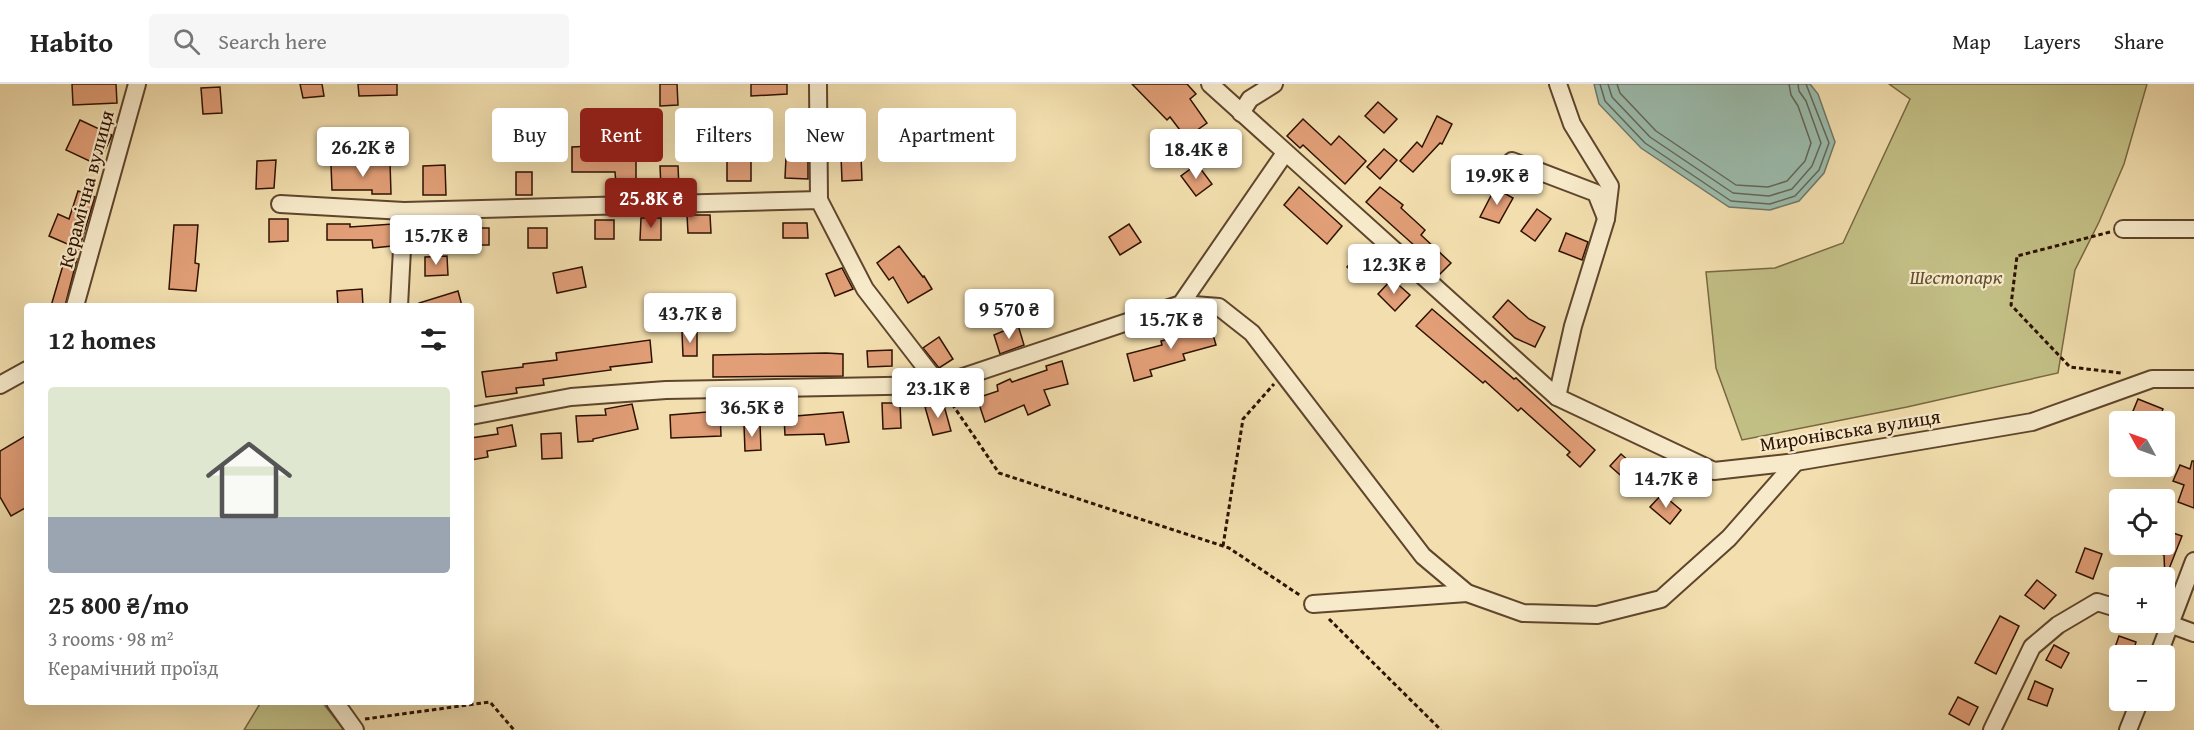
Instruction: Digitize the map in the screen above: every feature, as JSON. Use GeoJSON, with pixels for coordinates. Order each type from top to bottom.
{"type":"FeatureCollection","features":[{"type":"Feature","properties":{"kind":"street","name":"Керамічна вулиця"},"geometry":{"type":"LineString","coordinates":[[76,303],[137,84]]}},
{"type":"Feature","properties":{"kind":"street"},"geometry":{"type":"LineString","coordinates":[[818,84],[819,200],[866,289],[939,385]]}},
{"type":"Feature","properties":{"kind":"street","name":"Миронівська вулиця"},"geometry":{"type":"LineString","coordinates":[[1209,84],[1557,397],[1714,471],[1796,462],[2032,423],[2152,379],[2194,379]]}},
{"type":"Feature","properties":{"kind":"street"},"geometry":{"type":"LineString","coordinates":[[1241,113],[1250,99],[1274,84]]}},
{"type":"Feature","properties":{"kind":"street"},"geometry":{"type":"LineString","coordinates":[[1557,397],[1573,326],[1606,219],[1610,186],[1572,124],[1558,84]]}},
{"type":"Feature","properties":{"kind":"street"},"geometry":{"type":"LineString","coordinates":[[1181,304],[1285,153]]}},
{"type":"Feature","properties":{"kind":"street"},"geometry":{"type":"LineString","coordinates":[[1512,161],[1596,193],[1606,219]]}},
{"type":"Feature","properties":{"kind":"street"},"geometry":{"type":"LineString","coordinates":[[280,204],[404,212],[819,200]]}},
{"type":"Feature","properties":{"kind":"street"},"geometry":{"type":"LineString","coordinates":[[399,303],[404,212]]}},
{"type":"Feature","properties":{"kind":"street"},"geometry":{"type":"LineString","coordinates":[[2123,229],[2194,229]]}},
{"type":"Feature","properties":{"kind":"street"},"geometry":{"type":"LineString","coordinates":[[474,415],[571,397],[666,390],[939,385],[1181,304],[1219,307],[1252,333],[1423,556],[1467,593],[1523,613],[1597,615],[1661,599],[1729,538],[1796,462]]}},
{"type":"Feature","properties":{"kind":"street"},"geometry":{"type":"LineString","coordinates":[[0,385],[24,372]]}},
{"type":"Feature","properties":{"kind":"street"},"geometry":{"type":"LineString","coordinates":[[2175,606],[2194,561]]}},
{"type":"Feature","properties":{"kind":"street"},"geometry":{"type":"LineString","coordinates":[[1314,604],[1467,593]]}},
{"type":"Feature","properties":{"kind":"street"},"geometry":{"type":"LineString","coordinates":[[1992,730],[2032,647],[2058,625],[2097,602],[2109,606]]}},
{"type":"Feature","properties":{"kind":"street"},"geometry":{"type":"LineString","coordinates":[[2175,626],[2194,633]]}},
{"type":"Feature","properties":{"kind":"street"},"geometry":{"type":"LineString","coordinates":[[336,705],[352,725]]}},
{"type":"Feature","properties":{"kind":"street"},"geometry":{"type":"LineString","coordinates":[[2128,730],[2136,711]]}},
{"type":"Feature","properties":{"kind":"path"},"geometry":{"type":"LineString","coordinates":[[2123,229],[2017,256],[2011,305],[2070,367],[2152,379]]}},
{"type":"Feature","properties":{"kind":"path"},"geometry":{"type":"LineString","coordinates":[[1223,546],[1243,419],[1284,374]]}},
{"type":"Feature","properties":{"kind":"path"},"geometry":{"type":"LineString","coordinates":[[939,385],[999,473],[1229,548],[1314,604],[1441,730]]}},
{"type":"Feature","properties":{"kind":"path"},"geometry":{"type":"LineString","coordinates":[[474,705],[490,702],[514,730]]}},
{"type":"Feature","properties":{"kind":"path"},"geometry":{"type":"LineString","coordinates":[[352,725],[472,705]]}},
{"type":"Feature","properties":{"kind":"green space","name":"Шестопарк"},"geometry":{"type":"Polygon","coordinates":[[[1889,84],[2147,84],[2124,164],[2075,270],[2058,373],[1907,407],[1742,440],[1716,368],[1706,272],[1775,268],[1843,243],[1910,99],[1889,84]]]}},
{"type":"Feature","properties":{"kind":"green space"},"geometry":{"type":"Polygon","coordinates":[[[259,705],[324,705],[344,730],[244,730],[259,705]]]}},
{"type":"Feature","properties":{"kind":"water"},"geometry":{"type":"Polygon","coordinates":[[[1594,84],[1810,84],[1818,94],[1835,142],[1824,173],[1799,201],[1770,210],[1729,207],[1641,148],[1599,104],[1594,84]]]}},
{"type":"Feature","properties":{"kind":"building"},"geometry":{"type":"Polygon","coordinates":[[[72,84],[116,84],[117,103],[73,105],[72,84]]]}},
{"type":"Feature","properties":{"kind":"building"},"geometry":{"type":"Polygon","coordinates":[[[300,84],[322,84],[324,96],[303,98],[300,84]]]}},
{"type":"Feature","properties":{"kind":"building"},"geometry":{"type":"Polygon","coordinates":[[[358,84],[397,84],[397,95],[359,96],[358,84]]]}},
{"type":"Feature","properties":{"kind":"building"},"geometry":{"type":"Polygon","coordinates":[[[660,84],[677,84],[678,105],[660,106],[660,84]]]}},
{"type":"Feature","properties":{"kind":"building"},"geometry":{"type":"Polygon","coordinates":[[[751,84],[787,84],[787,94],[751,96],[751,84]]]}},
{"type":"Feature","properties":{"kind":"building"},"geometry":{"type":"Polygon","coordinates":[[[1132,84],[1187,84],[1196,94],[1190,99],[1207,123],[1186,138],[1170,117],[1167,120],[1132,84]]]}},
{"type":"Feature","properties":{"kind":"building"},"geometry":{"type":"Polygon","coordinates":[[[220,87],[222,113],[203,114],[201,88],[220,87]]]}},
{"type":"Feature","properties":{"kind":"building"},"geometry":{"type":"Polygon","coordinates":[[[1378,102],[1397,119],[1384,133],[1365,116],[1378,102]]]}},
{"type":"Feature","properties":{"kind":"building"},"geometry":{"type":"Polygon","coordinates":[[[1437,116],[1452,124],[1442,144],[1440,143],[1413,172],[1400,161],[1417,142],[1422,147],[1437,116]]]}},
{"type":"Feature","properties":{"kind":"building"},"geometry":{"type":"Polygon","coordinates":[[[1303,119],[1331,145],[1339,136],[1366,161],[1345,184],[1303,145],[1300,148],[1287,136],[1303,119]]]}},
{"type":"Feature","properties":{"kind":"building"},"geometry":{"type":"Polygon","coordinates":[[[80,120],[112,135],[98,165],[66,150],[80,120]]]}},
{"type":"Feature","properties":{"kind":"building"},"geometry":{"type":"Polygon","coordinates":[[[572,147],[580,147],[580,162],[636,162],[636,184],[616,184],[615,172],[572,172],[572,147]]]}},
{"type":"Feature","properties":{"kind":"building"},"geometry":{"type":"Polygon","coordinates":[[[1384,149],[1397,160],[1380,179],[1367,167],[1384,149]]]}},
{"type":"Feature","properties":{"kind":"building"},"geometry":{"type":"Polygon","coordinates":[[[276,160],[274,188],[256,189],[257,161],[276,160]]]}},
{"type":"Feature","properties":{"kind":"building"},"geometry":{"type":"Polygon","coordinates":[[[390,162],[391,194],[372,194],[372,190],[332,190],[331,165],[390,162]]]}},
{"type":"Feature","properties":{"kind":"building"},"geometry":{"type":"Polygon","coordinates":[[[727,162],[751,162],[751,181],[727,181],[727,162]]]}},
{"type":"Feature","properties":{"kind":"building"},"geometry":{"type":"Polygon","coordinates":[[[786,162],[808,162],[808,179],[785,178],[786,162]]]}},
{"type":"Feature","properties":{"kind":"building"},"geometry":{"type":"Polygon","coordinates":[[[841,162],[861,162],[862,180],[842,181],[841,162]]]}},
{"type":"Feature","properties":{"kind":"building"},"geometry":{"type":"Polygon","coordinates":[[[1197,164],[1212,184],[1196,196],[1181,176],[1197,164]]]}},
{"type":"Feature","properties":{"kind":"building"},"geometry":{"type":"Polygon","coordinates":[[[445,165],[446,195],[423,195],[423,166],[445,165]]]}},
{"type":"Feature","properties":{"kind":"building"},"geometry":{"type":"Polygon","coordinates":[[[660,166],[678,166],[679,188],[661,188],[660,166]]]}},
{"type":"Feature","properties":{"kind":"building"},"geometry":{"type":"Polygon","coordinates":[[[516,172],[532,172],[532,195],[516,195],[516,172]]]}},
{"type":"Feature","properties":{"kind":"building"},"geometry":{"type":"Polygon","coordinates":[[[1299,187],[1342,226],[1327,244],[1284,205],[1299,187]]]}},
{"type":"Feature","properties":{"kind":"building"},"geometry":{"type":"Polygon","coordinates":[[[1380,187],[1403,205],[1401,208],[1425,230],[1421,235],[1451,263],[1440,274],[1423,258],[1425,255],[1366,202],[1380,187]]]}},
{"type":"Feature","properties":{"kind":"building"},"geometry":{"type":"Polygon","coordinates":[[[1495,188],[1513,198],[1499,223],[1480,217],[1495,188]]]}},
{"type":"Feature","properties":{"kind":"building"},"geometry":{"type":"Polygon","coordinates":[[[78,191],[95,197],[79,249],[49,236],[58,214],[69,219],[78,191]]]}},
{"type":"Feature","properties":{"kind":"building"},"geometry":{"type":"Polygon","coordinates":[[[1537,209],[1551,219],[1535,241],[1521,231],[1537,209]]]}},
{"type":"Feature","properties":{"kind":"building"},"geometry":{"type":"Polygon","coordinates":[[[687,215],[710,215],[711,233],[688,233],[687,215]]]}},
{"type":"Feature","properties":{"kind":"building"},"geometry":{"type":"Polygon","coordinates":[[[641,218],[661,218],[661,240],[640,240],[641,218]]]}},
{"type":"Feature","properties":{"kind":"building"},"geometry":{"type":"Polygon","coordinates":[[[269,219],[288,219],[288,241],[269,242],[269,219]]]}},
{"type":"Feature","properties":{"kind":"building"},"geometry":{"type":"Polygon","coordinates":[[[595,220],[614,220],[614,239],[595,239],[595,220]]]}},
{"type":"Feature","properties":{"kind":"building"},"geometry":{"type":"Polygon","coordinates":[[[783,223],[807,223],[808,238],[783,238],[783,223]]]}},
{"type":"Feature","properties":{"kind":"building"},"geometry":{"type":"Polygon","coordinates":[[[327,224],[350,224],[350,227],[393,224],[392,246],[373,248],[372,240],[327,240],[327,224]]]}},
{"type":"Feature","properties":{"kind":"building"},"geometry":{"type":"Polygon","coordinates":[[[1129,224],[1141,242],[1120,255],[1109,237],[1129,224]]]}},
{"type":"Feature","properties":{"kind":"building"},"geometry":{"type":"Polygon","coordinates":[[[174,225],[198,225],[195,263],[199,264],[196,291],[169,289],[174,225]]]}},
{"type":"Feature","properties":{"kind":"building"},"geometry":{"type":"Polygon","coordinates":[[[467,228],[489,228],[489,245],[467,245],[467,228]]]}},
{"type":"Feature","properties":{"kind":"building"},"geometry":{"type":"Polygon","coordinates":[[[528,228],[547,228],[547,248],[528,248],[528,228]]]}},
{"type":"Feature","properties":{"kind":"building"},"geometry":{"type":"Polygon","coordinates":[[[1566,233],[1588,242],[1582,260],[1559,251],[1566,233]]]}},
{"type":"Feature","properties":{"kind":"building"},"geometry":{"type":"Polygon","coordinates":[[[899,246],[932,289],[908,303],[893,277],[889,280],[877,263],[899,246]]]}},
{"type":"Feature","properties":{"kind":"building"},"geometry":{"type":"Polygon","coordinates":[[[1362,250],[1376,262],[1360,279],[1347,267],[1362,250]]]}},
{"type":"Feature","properties":{"kind":"building"},"geometry":{"type":"Polygon","coordinates":[[[66,255],[77,259],[66,303],[52,303],[66,255]]]}},
{"type":"Feature","properties":{"kind":"building"},"geometry":{"type":"Polygon","coordinates":[[[447,256],[448,275],[425,276],[425,257],[447,256]]]}},
{"type":"Feature","properties":{"kind":"building"},"geometry":{"type":"Polygon","coordinates":[[[582,267],[586,287],[557,293],[553,273],[582,267]]]}},
{"type":"Feature","properties":{"kind":"building"},"geometry":{"type":"Polygon","coordinates":[[[842,268],[853,289],[835,296],[826,274],[842,268]]]}},
{"type":"Feature","properties":{"kind":"building"},"geometry":{"type":"Polygon","coordinates":[[[1392,279],[1410,295],[1395,311],[1378,294],[1392,279]]]}},
{"type":"Feature","properties":{"kind":"building"},"geometry":{"type":"Polygon","coordinates":[[[362,289],[363,303],[338,303],[337,291],[362,289]]]}},
{"type":"Feature","properties":{"kind":"building"},"geometry":{"type":"Polygon","coordinates":[[[458,291],[461,303],[419,303],[458,291]]]}},
{"type":"Feature","properties":{"kind":"building"},"geometry":{"type":"Polygon","coordinates":[[[1508,300],[1529,319],[1545,327],[1535,347],[1515,338],[1493,317],[1508,300]]]}},
{"type":"Feature","properties":{"kind":"building"},"geometry":{"type":"Polygon","coordinates":[[[1432,309],[1514,379],[1516,378],[1595,450],[1580,467],[1567,455],[1570,452],[1521,408],[1518,411],[1485,381],[1483,383],[1416,326],[1432,309]]]}},
{"type":"Feature","properties":{"kind":"building"},"geometry":{"type":"Polygon","coordinates":[[[1208,318],[1216,345],[1183,354],[1185,360],[1150,370],[1152,376],[1134,381],[1127,354],[1162,345],[1161,341],[1194,332],[1192,323],[1208,318]]]}},
{"type":"Feature","properties":{"kind":"building"},"geometry":{"type":"Polygon","coordinates":[[[1018,325],[1024,345],[1000,354],[994,335],[1018,325]]]}},
{"type":"Feature","properties":{"kind":"building"},"geometry":{"type":"Polygon","coordinates":[[[697,331],[697,356],[683,356],[682,332],[697,331]]]}},
{"type":"Feature","properties":{"kind":"building"},"geometry":{"type":"Polygon","coordinates":[[[939,337],[953,359],[939,368],[923,348],[939,337]]]}},
{"type":"Feature","properties":{"kind":"building"},"geometry":{"type":"Polygon","coordinates":[[[650,340],[652,362],[543,379],[544,385],[516,388],[517,393],[486,397],[482,372],[557,360],[556,353],[650,340]]]}},
{"type":"Feature","properties":{"kind":"building"},"geometry":{"type":"Polygon","coordinates":[[[892,350],[892,366],[868,367],[867,351],[892,350]]]}},
{"type":"Feature","properties":{"kind":"building"},"geometry":{"type":"Polygon","coordinates":[[[843,354],[843,376],[713,377],[713,355],[843,354]]]}},
{"type":"Feature","properties":{"kind":"building"},"geometry":{"type":"Polygon","coordinates":[[[1062,361],[1068,384],[1044,390],[1050,405],[1028,415],[1024,405],[985,422],[977,398],[998,391],[997,385],[1010,379],[1012,382],[1047,370],[1046,366],[1062,361]]]}},
{"type":"Feature","properties":{"kind":"building"},"geometry":{"type":"Polygon","coordinates":[[[2138,399],[2163,409],[2162,411],[2133,411],[2138,399]]]}},
{"type":"Feature","properties":{"kind":"building"},"geometry":{"type":"Polygon","coordinates":[[[943,402],[951,431],[933,435],[925,407],[943,402]]]}},
{"type":"Feature","properties":{"kind":"building"},"geometry":{"type":"Polygon","coordinates":[[[882,403],[900,403],[901,428],[883,429],[882,403]]]}},
{"type":"Feature","properties":{"kind":"building"},"geometry":{"type":"Polygon","coordinates":[[[632,404],[638,429],[593,439],[593,441],[578,442],[576,416],[606,415],[605,409],[632,404]]]}},
{"type":"Feature","properties":{"kind":"building"},"geometry":{"type":"Polygon","coordinates":[[[720,411],[721,436],[671,438],[670,415],[720,411]]]}},
{"type":"Feature","properties":{"kind":"building"},"geometry":{"type":"Polygon","coordinates":[[[843,412],[849,442],[826,445],[824,434],[785,435],[784,417],[843,412]]]}},
{"type":"Feature","properties":{"kind":"building"},"geometry":{"type":"Polygon","coordinates":[[[760,424],[761,450],[745,451],[744,425],[760,424]]]}},
{"type":"Feature","properties":{"kind":"building"},"geometry":{"type":"Polygon","coordinates":[[[512,425],[516,446],[487,451],[488,457],[474,459],[474,438],[498,434],[497,428],[512,425]]]}},
{"type":"Feature","properties":{"kind":"building"},"geometry":{"type":"Polygon","coordinates":[[[561,433],[562,458],[542,459],[541,434],[561,433]]]}},
{"type":"Feature","properties":{"kind":"building"},"geometry":{"type":"Polygon","coordinates":[[[24,437],[24,509],[11,516],[0,497],[0,451],[24,437]]]}},
{"type":"Feature","properties":{"kind":"building"},"geometry":{"type":"Polygon","coordinates":[[[1621,454],[1638,469],[1627,481],[1610,466],[1621,454]]]}},
{"type":"Feature","properties":{"kind":"building"},"geometry":{"type":"Polygon","coordinates":[[[2194,461],[2194,508],[2178,502],[2184,485],[2173,481],[2180,465],[2190,469],[2194,461]]]}},
{"type":"Feature","properties":{"kind":"building"},"geometry":{"type":"Polygon","coordinates":[[[1662,494],[1681,510],[1670,524],[1650,507],[1662,494]]]}},
{"type":"Feature","properties":{"kind":"building"},"geometry":{"type":"Polygon","coordinates":[[[2175,534],[2182,536],[2175,554],[2175,534]]]}},
{"type":"Feature","properties":{"kind":"building"},"geometry":{"type":"Polygon","coordinates":[[[2085,548],[2102,554],[2093,579],[2076,572],[2085,548]]]}},
{"type":"Feature","properties":{"kind":"building"},"geometry":{"type":"Polygon","coordinates":[[[2164,555],[2174,555],[2170,567],[2164,567],[2164,555]]]}},
{"type":"Feature","properties":{"kind":"building"},"geometry":{"type":"Polygon","coordinates":[[[2037,580],[2056,595],[2044,609],[2025,595],[2037,580]]]}},
{"type":"Feature","properties":{"kind":"building"},"geometry":{"type":"Polygon","coordinates":[[[2000,616],[2019,626],[1996,674],[1975,663],[2000,616]]]}},
{"type":"Feature","properties":{"kind":"building"},"geometry":{"type":"Polygon","coordinates":[[[2119,636],[2136,642],[2135,645],[2116,645],[2119,636]]]}},
{"type":"Feature","properties":{"kind":"building"},"geometry":{"type":"Polygon","coordinates":[[[2054,645],[2069,653],[2061,668],[2046,660],[2054,645]]]}},
{"type":"Feature","properties":{"kind":"building"},"geometry":{"type":"Polygon","coordinates":[[[2035,681],[2053,689],[2047,706],[2028,699],[2035,681]]]}},
{"type":"Feature","properties":{"kind":"building"},"geometry":{"type":"Polygon","coordinates":[[[1958,697],[1978,707],[1969,725],[1949,714],[1958,697]]]}}]}
